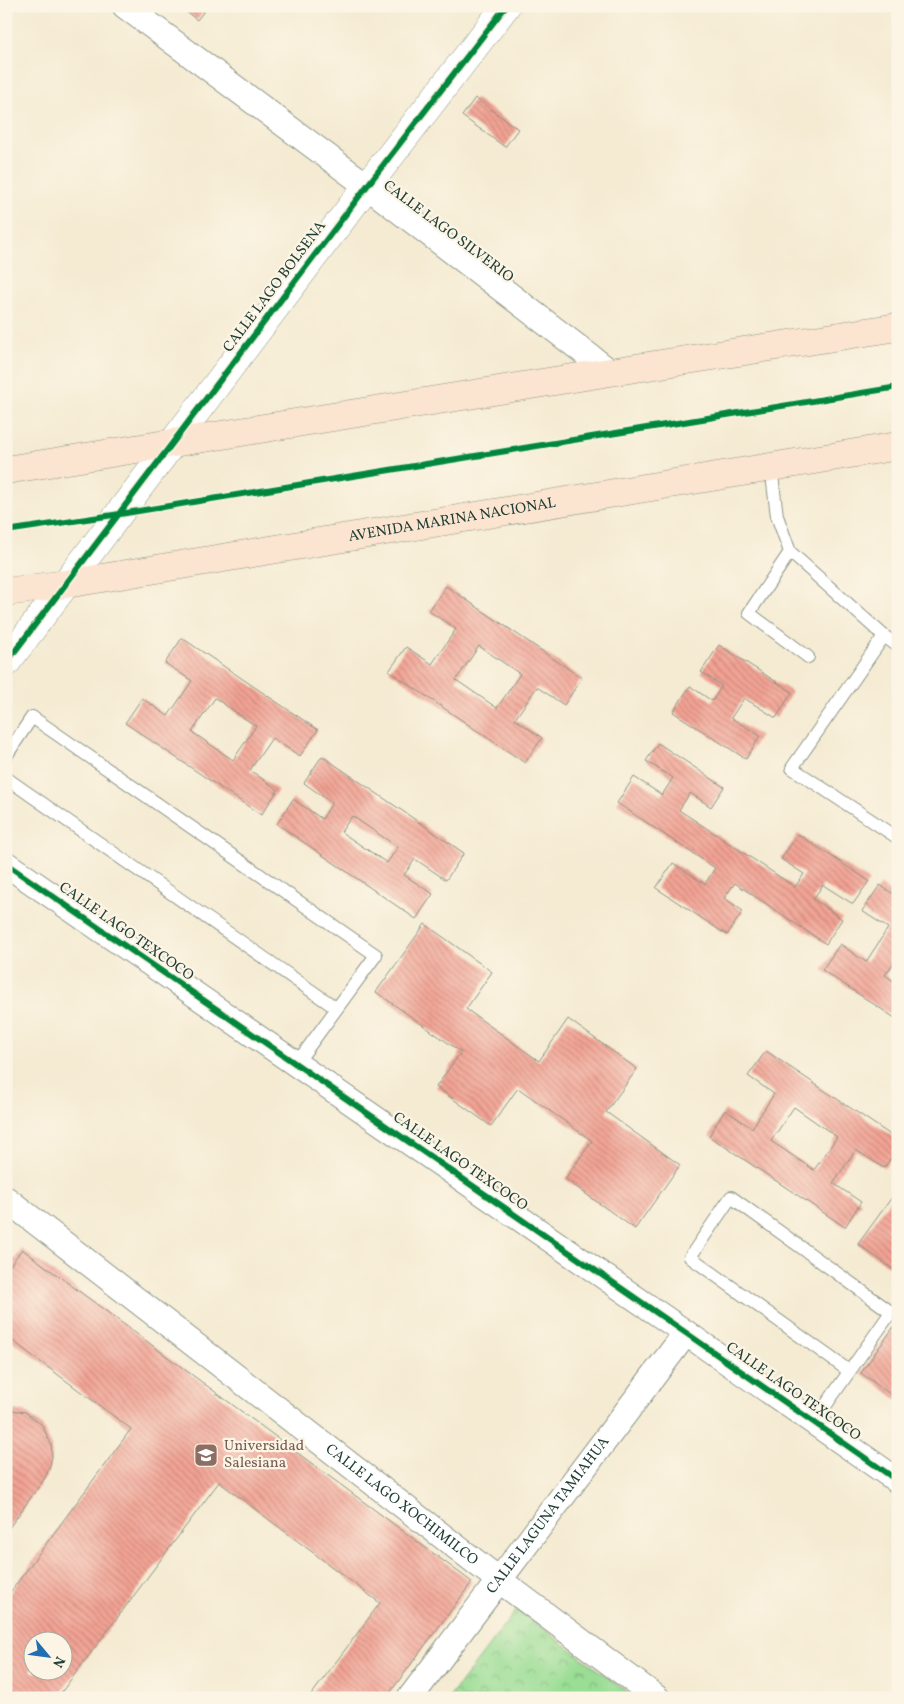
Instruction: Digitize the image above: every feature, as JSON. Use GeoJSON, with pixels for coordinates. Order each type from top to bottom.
{"type":"FeatureCollection","features":[{"type":"Feature","properties":{"kind":"main road"},"geometry":{"type":"LineString","coordinates":[[6,470],[898,327]]}},
{"type":"Feature","properties":{"kind":"main road","name":"AVENIDA MARINA NACIONAL"},"geometry":{"type":"LineString","coordinates":[[6,592],[66,584],[898,446]]}},
{"type":"Feature","properties":{"kind":"street","name":"CALLE LAGO SILVERIO"},"geometry":{"type":"LineString","coordinates":[[125,6],[610,372]]}},
{"type":"Feature","properties":{"kind":"street","name":"CALLE LAGO BOLSENA"},"geometry":{"type":"LineString","coordinates":[[6,663],[366,186],[506,6]]}},
{"type":"Feature","properties":{"kind":"street","name":"CALLE LAGO TEXCOCO"},"geometry":{"type":"LineString","coordinates":[[6,864],[686,1332],[898,1481]]}},
{"type":"Feature","properties":{"kind":"street","name":"CALLE LAGO XOCHIMILCO"},"geometry":{"type":"LineString","coordinates":[[6,1199],[499,1580],[657,1698]]}},
{"type":"Feature","properties":{"kind":"street","name":"CALLE LAGUNA TAMIAHUA"},"geometry":{"type":"LineString","coordinates":[[410,1698],[686,1332]]}},
{"type":"Feature","properties":{"kind":"lane"},"geometry":{"type":"LineString","coordinates":[[771,467],[776,516],[790,552],[884,636],[898,646]]}},
{"type":"Feature","properties":{"kind":"lane"},"geometry":{"type":"LineString","coordinates":[[790,552],[749,613],[808,657]]}},
{"type":"Feature","properties":{"kind":"lane"},"geometry":{"type":"LineString","coordinates":[[884,636],[792,768],[898,838]]}},
{"type":"Feature","properties":{"kind":"lane"},"geometry":{"type":"LineString","coordinates":[[6,756],[32,717],[376,955],[296,1064]]}},
{"type":"Feature","properties":{"kind":"lane"},"geometry":{"type":"LineString","coordinates":[[6,778],[336,1008]]}},
{"type":"Feature","properties":{"kind":"lane"},"geometry":{"type":"LineString","coordinates":[[814,1422],[892,1312],[731,1197],[690,1256],[850,1371]]}},
{"type":"Feature","properties":{"kind":"green space"},"geometry":{"type":"Polygon","coordinates":[[[517,1609],[635,1698],[449,1698],[517,1609]]]}},
{"type":"Feature","properties":{"kind":"building"},"geometry":{"type":"Polygon","coordinates":[[[179,6],[208,6],[197,20],[179,6]]]}},
{"type":"Feature","properties":{"kind":"building"},"geometry":{"type":"Polygon","coordinates":[[[475,98],[518,129],[505,147],[462,116],[475,98]]]}},
{"type":"Feature","properties":{"kind":"building"},"geometry":{"type":"Polygon","coordinates":[[[446,586],[582,678],[564,705],[537,687],[515,719],[542,738],[525,763],[389,671],[406,647],[432,664],[456,629],[429,611],[446,586]],[[479,646],[456,680],[497,708],[520,674],[479,646]]]}},
{"type":"Feature","properties":{"kind":"building"},"geometry":{"type":"Polygon","coordinates":[[[182,638],[318,730],[300,756],[272,738],[250,770],[278,790],[261,815],[125,723],[142,698],[168,716],[192,681],[165,663],[182,638]],[[215,698],[192,732],[233,760],[256,726],[215,698]]]}},
{"type":"Feature","properties":{"kind":"building"},"geometry":{"type":"Polygon","coordinates":[[[719,645],[792,692],[776,718],[744,698],[731,718],[760,736],[746,759],[673,712],[690,686],[712,701],[722,686],[701,672],[719,645]]]}},
{"type":"Feature","properties":{"kind":"building"},"geometry":{"type":"Polygon","coordinates":[[[658,743],[724,787],[711,807],[690,793],[679,810],[795,887],[804,874],[781,859],[798,834],[869,881],[853,904],[823,885],[813,899],[842,919],[826,944],[735,883],[724,898],[743,911],[727,935],[656,888],[673,863],[705,884],[715,868],[617,803],[634,777],[662,795],[673,778],[646,761],[658,743]]]}},
{"type":"Feature","properties":{"kind":"building"},"geometry":{"type":"Polygon","coordinates":[[[322,756],[464,853],[446,880],[415,859],[404,875],[433,894],[416,919],[277,824],[293,799],[322,819],[332,803],[304,783],[322,756]],[[352,816],[341,832],[387,863],[398,847],[352,816]]]}},
{"type":"Feature","properties":{"kind":"building"},"geometry":{"type":"Polygon","coordinates":[[[880,885],[898,897],[898,957],[885,975],[898,984],[898,1020],[822,970],[840,944],[866,962],[888,928],[862,911],[880,885]]]}},
{"type":"Feature","properties":{"kind":"building"},"geometry":{"type":"Polygon","coordinates":[[[425,924],[492,972],[466,1009],[539,1061],[568,1019],[637,1069],[606,1112],[680,1165],[635,1229],[565,1179],[592,1141],[518,1088],[491,1126],[436,1087],[461,1052],[376,992],[425,924]]]}},
{"type":"Feature","properties":{"kind":"building"},"geometry":{"type":"Polygon","coordinates":[[[766,1051],[898,1140],[898,1148],[884,1168],[856,1150],[833,1183],[861,1202],[845,1227],[709,1136],[725,1110],[752,1128],[774,1094],[748,1076],[766,1051]],[[794,1107],[771,1141],[814,1170],[837,1137],[794,1107]]]}},
{"type":"Feature","properties":{"kind":"building"},"geometry":{"type":"Polygon","coordinates":[[[898,1189],[898,1273],[858,1244],[898,1189]]]}},
{"type":"Feature","properties":{"kind":"building","name":"Universidad Salesiana"},"geometry":{"type":"Polygon","coordinates":[[[22,1249],[472,1582],[386,1698],[309,1698],[380,1603],[219,1482],[72,1678],[72,1632],[22,1632],[22,1682],[69,1682],[57,1698],[6,1698],[6,1598],[131,1429],[6,1336],[6,1271],[22,1249]]]}},
{"type":"Feature","properties":{"kind":"building"},"geometry":{"type":"Polygon","coordinates":[[[898,1321],[898,1400],[861,1373],[898,1321]]]}},
{"type":"Feature","properties":{"kind":"building"},"geometry":{"type":"Polygon","coordinates":[[[6,1409],[25,1412],[42,1425],[51,1444],[52,1457],[45,1478],[6,1532],[6,1409]]]}},
{"type":"Feature","properties":{"kind":"cycle path"},"geometry":{"type":"LineString","coordinates":[[6,663],[367,186],[506,6]]}},
{"type":"Feature","properties":{"kind":"cycle path"},"geometry":{"type":"LineString","coordinates":[[6,531],[898,387]]}},
{"type":"Feature","properties":{"kind":"cycle path"},"geometry":{"type":"LineString","coordinates":[[6,864],[898,1481]]}},
{"type":"Feature","properties":{"kind":"place","name":"Universidad Salesiana"},"geometry":{"type":"Point","coordinates":[206,1455]}}]}
